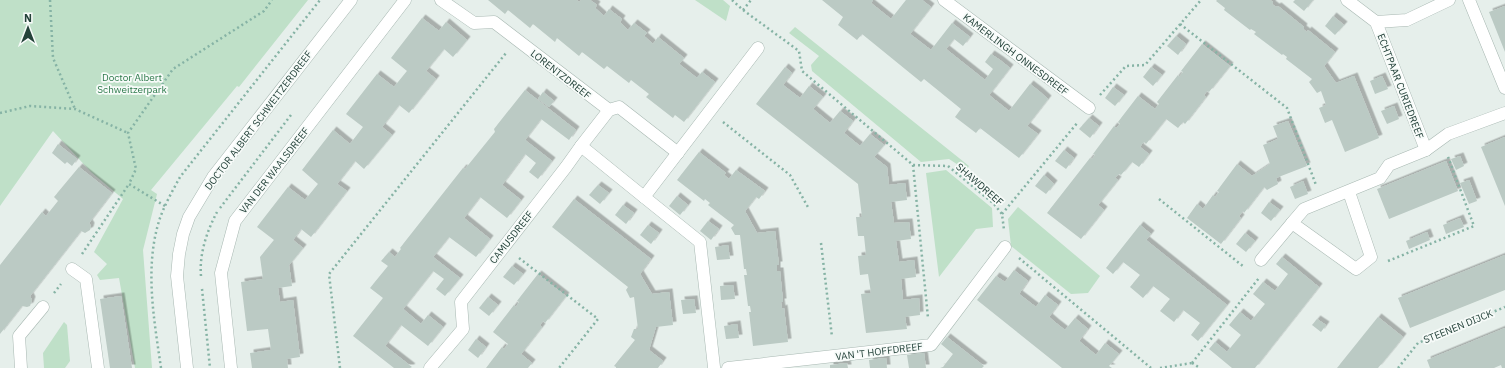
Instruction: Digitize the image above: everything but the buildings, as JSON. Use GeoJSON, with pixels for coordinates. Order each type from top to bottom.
{"type":"FeatureCollection","features":[{"type":"Feature","properties":{"kind":"street","name":"DOCTOR ALBERT SCHWEITZERDREEF"},"geometry":{"type":"LineString","coordinates":[[187,368],[177,276],[183,234],[189,217],[213,177],[350,0]]}},
{"type":"Feature","properties":{"kind":"street","name":"VAN DER WAALSDREEF"},"geometry":{"type":"LineString","coordinates":[[231,368],[220,273],[235,221],[404,0]]}},
{"type":"Feature","properties":{"kind":"street","name":"LORENTZDREEF"},"geometry":{"type":"LineString","coordinates":[[441,0],[474,23],[494,22],[609,110],[619,107],[678,153]]}},
{"type":"Feature","properties":{"kind":"street","name":"KAMERLINGH ONNESDREEF"},"geometry":{"type":"LineString","coordinates":[[944,0],[1089,108]]}},
{"type":"Feature","properties":{"kind":"street"},"geometry":{"type":"LineString","coordinates":[[1347,0],[1376,22],[1407,20],[1449,0]]}},
{"type":"Feature","properties":{"kind":"street"},"geometry":{"type":"LineString","coordinates":[[1469,0],[1505,88]]}},
{"type":"Feature","properties":{"kind":"street","name":"ECHTPAAR CURIEDREEF"},"geometry":{"type":"LineString","coordinates":[[1376,22],[1426,150]]}},
{"type":"Feature","properties":{"kind":"street"},"geometry":{"type":"LineString","coordinates":[[644,197],[758,48]]}},
{"type":"Feature","properties":{"kind":"street","name":"CAMUSDREEF"},"geometry":{"type":"LineString","coordinates":[[430,368],[463,330],[461,302],[609,110]]}},
{"type":"Feature","properties":{"kind":"street","name":"ECHTPAAR CURIEDREEF"},"geometry":{"type":"LineString","coordinates":[[1261,260],[1304,209],[1349,192],[1380,178],[1389,165],[1426,150],[1448,134],[1505,113]]}},
{"type":"Feature","properties":{"kind":"street"},"geometry":{"type":"LineString","coordinates":[[581,146],[700,242],[720,368]]}},
{"type":"Feature","properties":{"kind":"street"},"geometry":{"type":"LineString","coordinates":[[1292,223],[1356,269],[1371,257],[1349,192]]}},
{"type":"Feature","properties":{"kind":"street","name":"VAN 'T HOFFDREEF"},"geometry":{"type":"LineString","coordinates":[[720,368],[931,345],[1005,247]]}},
{"type":"Feature","properties":{"kind":"street"},"geometry":{"type":"LineString","coordinates":[[72,269],[86,279],[98,368]]}},
{"type":"Feature","properties":{"kind":"street"},"geometry":{"type":"LineString","coordinates":[[21,368],[19,336],[43,307]]}},
{"type":"Feature","properties":{"kind":"path"},"geometry":{"type":"LineString","coordinates":[[50,0],[53,58],[75,109]]}},
{"type":"Feature","properties":{"kind":"path"},"geometry":{"type":"LineString","coordinates":[[43,307],[72,269],[129,184],[136,169],[128,133],[173,69],[264,11],[272,0]]}},
{"type":"Feature","properties":{"kind":"path"},"geometry":{"type":"LineString","coordinates":[[732,0],[743,10],[799,51],[802,72],[913,165],[931,345]]}},
{"type":"Feature","properties":{"kind":"path"},"geometry":{"type":"LineString","coordinates":[[743,10],[751,0]]}},
{"type":"Feature","properties":{"kind":"path"},"geometry":{"type":"LineString","coordinates":[[1180,24],[1287,108],[1323,202]]}},
{"type":"Feature","properties":{"kind":"path"},"geometry":{"type":"LineString","coordinates":[[340,368],[330,274],[516,39]]}},
{"type":"Feature","properties":{"kind":"path"},"geometry":{"type":"LineString","coordinates":[[0,113],[30,106],[75,109],[128,133]]}},
{"type":"Feature","properties":{"kind":"path"},"geometry":{"type":"LineString","coordinates":[[710,112],[790,175],[809,209]]}},
{"type":"Feature","properties":{"kind":"path"},"geometry":{"type":"LineString","coordinates":[[1371,257],[1382,263],[1474,226],[1441,139]]}},
{"type":"Feature","properties":{"kind":"path","name":"SHAWDREEF"},"geometry":{"type":"LineString","coordinates":[[913,165],[948,166],[994,204],[1002,214],[1005,247]]}},
{"type":"Feature","properties":{"kind":"path"},"geometry":{"type":"LineString","coordinates":[[129,184],[165,206]]}},
{"type":"Feature","properties":{"kind":"path"},"geometry":{"type":"LineString","coordinates":[[1158,199],[1246,269]]}},
{"type":"Feature","properties":{"kind":"path"},"geometry":{"type":"LineString","coordinates":[[821,243],[834,356]]}},
{"type":"Feature","properties":{"kind":"path"},"geometry":{"type":"LineString","coordinates":[[504,246],[598,319],[558,368]]}},
{"type":"Feature","properties":{"kind":"path"},"geometry":{"type":"LineString","coordinates":[[1005,247],[1150,368]]}},
{"type":"Feature","properties":{"kind":"path"},"geometry":{"type":"LineString","coordinates":[[1160,368],[1192,362],[1260,276],[1261,260]]}},
{"type":"Feature","properties":{"kind":"path","name":"STEENEN DIJCK"},"geometry":{"type":"LineString","coordinates":[[1398,368],[1418,343],[1505,307]]}},
{"type":"Feature","properties":{"kind":"path"},"geometry":{"type":"LineString","coordinates":[[1192,362],[1200,368]]}},
{"type":"Feature","properties":{"kind":"green space","name":"Doctor Albert Schweitzerpark"},"geometry":{"type":"Polygon","coordinates":[[[0,0],[308,0],[239,87],[237,86],[151,190],[157,194],[143,250],[152,368],[135,368],[119,278],[100,280],[97,275],[107,264],[94,252],[123,199],[91,172],[53,131],[0,206],[0,0]]]}},
{"type":"Feature","properties":{"kind":"green space"},"geometry":{"type":"Polygon","coordinates":[[[695,0],[723,0],[730,6],[726,21],[695,0]]]}},
{"type":"Feature","properties":{"kind":"green space"},"geometry":{"type":"Polygon","coordinates":[[[795,27],[969,166],[966,170],[949,159],[921,162],[812,71],[811,65],[819,56],[789,33],[795,27]]]}},
{"type":"Feature","properties":{"kind":"green space"},"geometry":{"type":"Polygon","coordinates":[[[946,170],[992,208],[993,227],[976,229],[939,277],[926,173],[946,170]]]}},
{"type":"Feature","properties":{"kind":"green space"},"geometry":{"type":"Polygon","coordinates":[[[1018,207],[1100,276],[1088,293],[1071,294],[1011,246],[1008,219],[1018,207]]]}},
{"type":"Feature","properties":{"kind":"green space"},"geometry":{"type":"Polygon","coordinates":[[[64,322],[67,325],[70,361],[65,368],[44,368],[43,353],[64,322]]]}}]}
